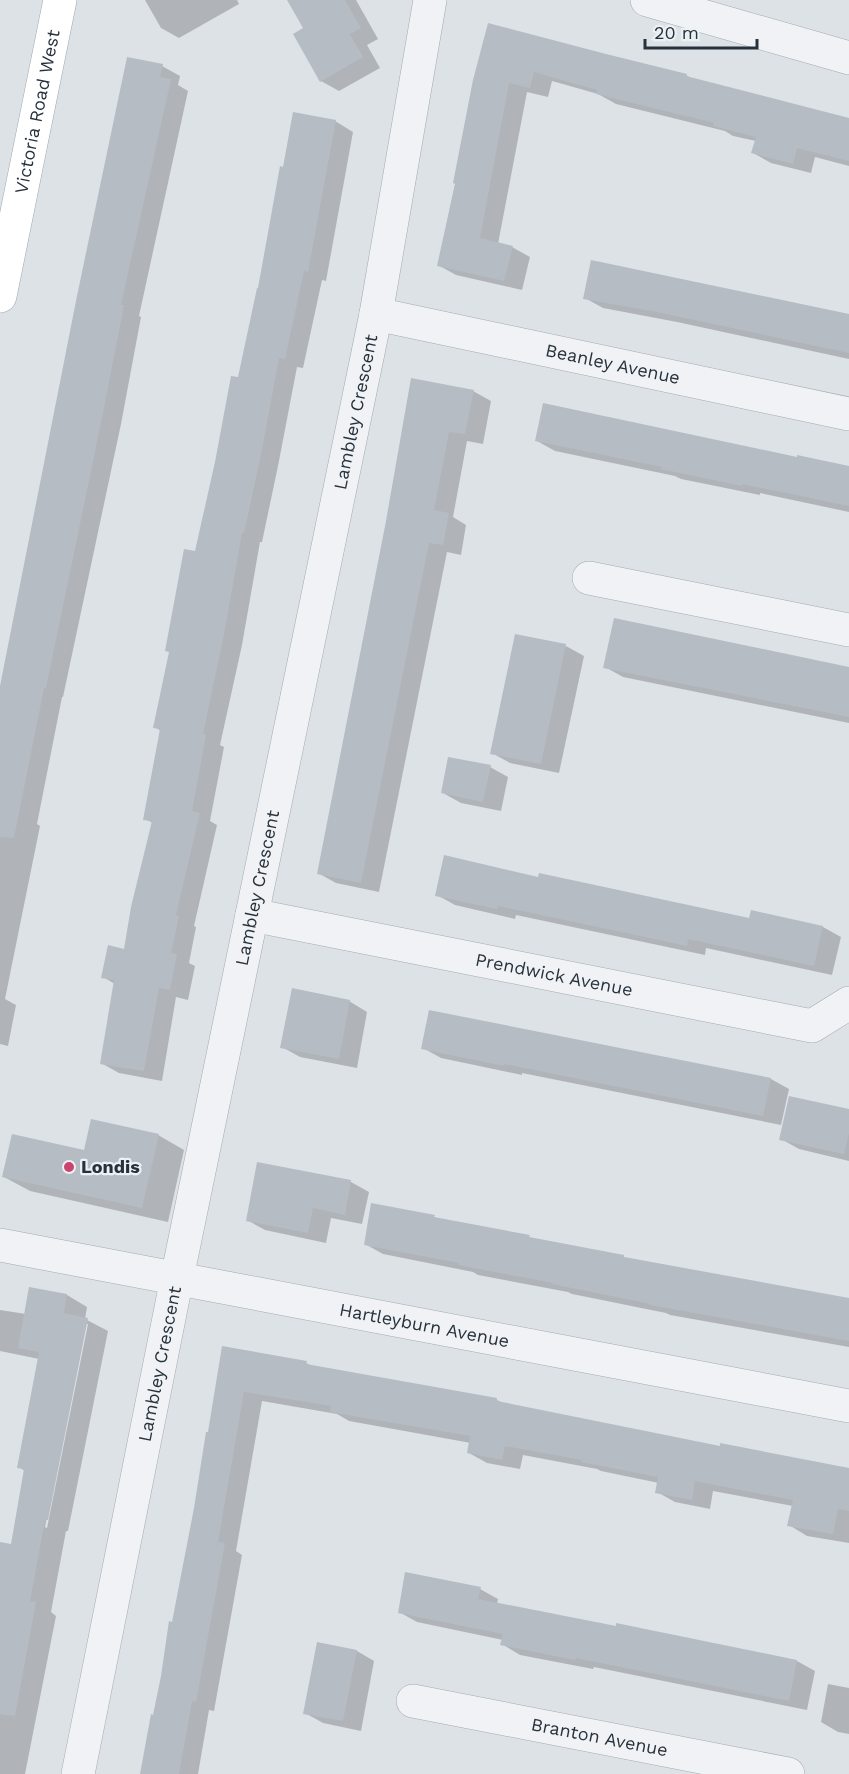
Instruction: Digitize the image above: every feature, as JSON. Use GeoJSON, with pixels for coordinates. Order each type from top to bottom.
{"type":"FeatureCollection","features":[{"type":"Feature","properties":{"kind":"main road","name":"Victoria Road West"},"geometry":{"type":"LineString","coordinates":[[0,296],[60,0]]}},
{"type":"Feature","properties":{"kind":"street","name":"Lambley Crescent"},"geometry":{"type":"LineString","coordinates":[[78,1774],[177,1278],[376,314],[430,0]]}},
{"type":"Feature","properties":{"kind":"street"},"geometry":{"type":"LineString","coordinates":[[647,0],[849,58]]}},
{"type":"Feature","properties":{"kind":"street","name":"Beanley Avenue"},"geometry":{"type":"LineString","coordinates":[[376,314],[849,414]]}},
{"type":"Feature","properties":{"kind":"street"},"geometry":{"type":"LineString","coordinates":[[589,578],[849,630]]}},
{"type":"Feature","properties":{"kind":"street","name":"Prendwick Avenue"},"geometry":{"type":"LineString","coordinates":[[252,915],[812,1026],[849,1003]]}},
{"type":"Feature","properties":{"kind":"street","name":"Hartleyburn Avenue"},"geometry":{"type":"LineString","coordinates":[[0,1245],[849,1406]]}},
{"type":"Feature","properties":{"kind":"street","name":"Branton Avenue"},"geometry":{"type":"LineString","coordinates":[[413,1701],[788,1774]]}},
{"type":"Feature","properties":{"kind":"building"},"geometry":{"type":"Polygon","coordinates":[[[287,0],[345,0],[361,28],[350,34],[363,57],[320,82],[293,34],[303,28],[287,0]]]}},
{"type":"Feature","properties":{"kind":"building"},"geometry":{"type":"Polygon","coordinates":[[[488,23],[849,118],[849,161],[797,148],[793,164],[751,153],[756,137],[713,126],[714,123],[596,94],[597,90],[534,72],[530,88],[509,83],[480,238],[513,246],[504,281],[437,266],[455,184],[453,183],[473,80],[488,23]]]}},
{"type":"Feature","properties":{"kind":"building"},"geometry":{"type":"Polygon","coordinates":[[[127,57],[163,64],[160,77],[171,79],[121,305],[124,305],[103,413],[14,838],[0,837],[0,686],[127,57]]]}},
{"type":"Feature","properties":{"kind":"building"},"geometry":{"type":"Polygon","coordinates":[[[293,112],[336,120],[308,272],[304,271],[285,359],[279,358],[203,734],[206,735],[192,811],[200,813],[176,915],[179,916],[171,953],[177,954],[170,990],[159,988],[144,1071],[100,1064],[114,980],[101,978],[108,945],[124,949],[131,907],[152,821],[143,820],[160,729],[153,728],[169,652],[165,651],[184,549],[195,551],[231,376],[238,377],[258,288],[280,166],[283,167],[293,112]]]}},
{"type":"Feature","properties":{"kind":"building"},"geometry":{"type":"Polygon","coordinates":[[[591,260],[849,314],[849,353],[657,312],[583,299],[591,260]]]}},
{"type":"Feature","properties":{"kind":"building"},"geometry":{"type":"Polygon","coordinates":[[[411,378],[474,390],[465,434],[449,432],[434,510],[449,513],[443,545],[429,543],[361,883],[317,874],[386,521],[411,378]]]}},
{"type":"Feature","properties":{"kind":"building"},"geometry":{"type":"Polygon","coordinates":[[[543,403],[849,466],[849,506],[742,484],[742,486],[535,441],[543,403]]]}},
{"type":"Feature","properties":{"kind":"building"},"geometry":{"type":"Polygon","coordinates":[[[614,618],[849,667],[849,717],[603,668],[614,618]]]}},
{"type":"Feature","properties":{"kind":"building"},"geometry":{"type":"Polygon","coordinates":[[[515,634],[566,644],[541,764],[490,754],[515,634]]]}},
{"type":"Feature","properties":{"kind":"building"},"geometry":{"type":"Polygon","coordinates":[[[448,757],[491,765],[483,802],[441,793],[448,757]]]}},
{"type":"Feature","properties":{"kind":"building"},"geometry":{"type":"Polygon","coordinates":[[[444,855],[538,877],[539,873],[749,918],[751,910],[823,926],[814,966],[688,939],[687,946],[498,906],[497,909],[435,896],[444,855]]]}},
{"type":"Feature","properties":{"kind":"building"},"geometry":{"type":"Polygon","coordinates":[[[292,988],[350,1000],[339,1059],[280,1048],[292,988]]]}},
{"type":"Feature","properties":{"kind":"building"},"geometry":{"type":"Polygon","coordinates":[[[429,1010],[771,1078],[763,1116],[421,1049],[429,1010]]]}},
{"type":"Feature","properties":{"kind":"building"},"geometry":{"type":"Polygon","coordinates":[[[789,1096],[849,1109],[849,1133],[844,1154],[779,1140],[789,1096]]]}},
{"type":"Feature","properties":{"kind":"building"},"geometry":{"type":"Polygon","coordinates":[[[91,1119],[159,1134],[142,1208],[2,1177],[12,1134],[84,1150],[91,1119]]]}},
{"type":"Feature","properties":{"kind":"building"},"geometry":{"type":"Polygon","coordinates":[[[257,1162],[351,1180],[345,1215],[313,1208],[308,1233],[246,1221],[257,1162]]]}},
{"type":"Feature","properties":{"kind":"building"},"geometry":{"type":"Polygon","coordinates":[[[371,1203],[624,1255],[624,1257],[849,1298],[849,1341],[650,1305],[458,1265],[459,1263],[364,1245],[371,1203]]]}},
{"type":"Feature","properties":{"kind":"building"},"geometry":{"type":"Polygon","coordinates":[[[29,1287],[67,1294],[64,1313],[88,1318],[30,1601],[36,1602],[15,1716],[0,1714],[0,1542],[11,1544],[24,1469],[17,1468],[39,1352],[18,1348],[29,1287]]]}},
{"type":"Feature","properties":{"kind":"building"},"geometry":{"type":"Polygon","coordinates":[[[222,1346],[307,1361],[306,1364],[497,1398],[497,1401],[720,1446],[720,1443],[849,1468],[849,1511],[838,1509],[833,1534],[787,1526],[793,1500],[695,1481],[692,1500],[655,1493],[658,1477],[505,1446],[502,1460],[467,1453],[470,1436],[330,1412],[331,1406],[244,1392],[218,1542],[225,1543],[196,1702],[192,1701],[179,1774],[140,1774],[151,1714],[153,1715],[161,1676],[169,1621],[172,1622],[194,1508],[222,1346]]]}},
{"type":"Feature","properties":{"kind":"building"},"geometry":{"type":"Polygon","coordinates":[[[405,1572],[481,1587],[478,1599],[616,1626],[616,1623],[797,1660],[789,1701],[500,1645],[503,1634],[398,1613],[405,1572]]]}},
{"type":"Feature","properties":{"kind":"building"},"geometry":{"type":"Polygon","coordinates":[[[317,1642],[357,1650],[343,1721],[303,1714],[317,1642]]]}},
{"type":"Feature","properties":{"kind":"place","name":"Londis"},"geometry":{"type":"Point","coordinates":[69,1167]}}]}
